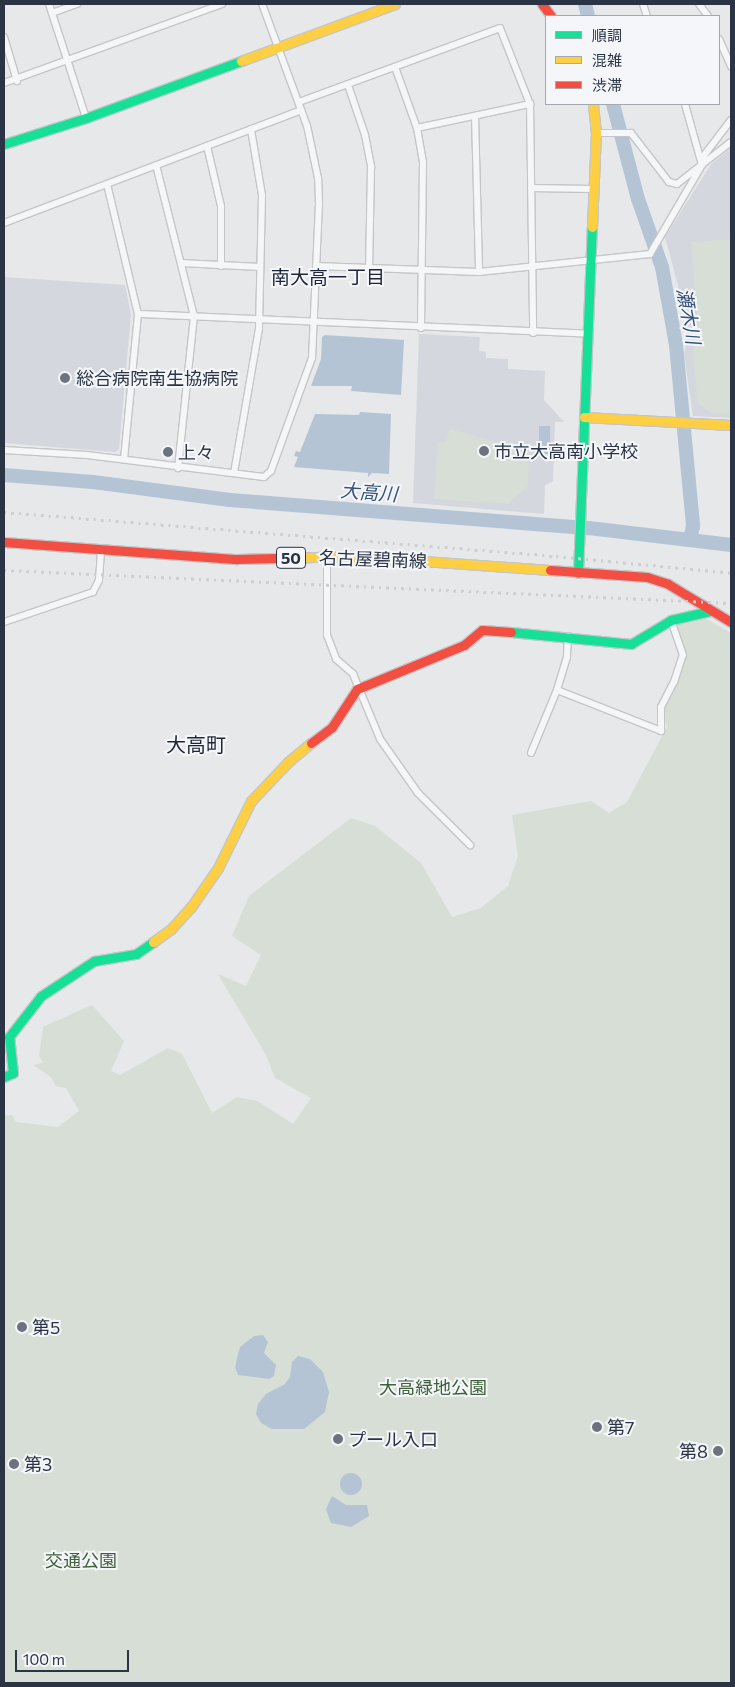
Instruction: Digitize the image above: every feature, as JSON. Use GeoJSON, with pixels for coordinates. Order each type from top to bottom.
{"type":"FeatureCollection","features":[{"type":"Feature","properties":{"kind":"street"},"geometry":{"type":"LineString","coordinates":[[49,4],[86,118]]}},
{"type":"Feature","properties":{"kind":"street"},"geometry":{"type":"LineString","coordinates":[[52,13],[77,4]]}},
{"type":"Feature","properties":{"kind":"street"},"geometry":{"type":"LineString","coordinates":[[4,83],[17,81],[222,4]]}},
{"type":"Feature","properties":{"kind":"street"},"geometry":{"type":"LineString","coordinates":[[4,450],[124,459],[178,468],[264,476],[271,471],[312,358],[315,324],[318,178],[299,102],[262,4]]}},
{"type":"Feature","properties":{"kind":"street"},"geometry":{"type":"LineString","coordinates":[[4,144],[86,118],[395,4]]}},
{"type":"Feature","properties":{"kind":"street"},"geometry":{"type":"LineString","coordinates":[[542,4],[550,15]]}},
{"type":"Feature","properties":{"kind":"street"},"geometry":{"type":"LineString","coordinates":[[699,4],[707,15]]}},
{"type":"Feature","properties":{"kind":"street"},"geometry":{"type":"LineString","coordinates":[[299,102],[500,28],[530,104],[533,333]]}},
{"type":"Feature","properties":{"kind":"street"},"geometry":{"type":"LineString","coordinates":[[4,37],[17,81]]}},
{"type":"Feature","properties":{"kind":"street"},"geometry":{"type":"LineString","coordinates":[[720,40],[731,66]]}},
{"type":"Feature","properties":{"kind":"street"},"geometry":{"type":"LineString","coordinates":[[395,67],[416,128],[424,194],[421,328]]}},
{"type":"Feature","properties":{"kind":"street"},"geometry":{"type":"LineString","coordinates":[[348,85],[365,135],[371,167],[369,268]]}},
{"type":"Feature","properties":{"kind":"street"},"geometry":{"type":"LineString","coordinates":[[416,128],[530,104]]}},
{"type":"Feature","properties":{"kind":"street"},"geometry":{"type":"LineString","coordinates":[[578,572],[592,189],[596,133],[593,105]]}},
{"type":"Feature","properties":{"kind":"street"},"geometry":{"type":"LineString","coordinates":[[685,105],[702,161]]}},
{"type":"Feature","properties":{"kind":"street"},"geometry":{"type":"LineString","coordinates":[[4,223],[301,110]]}},
{"type":"Feature","properties":{"kind":"street"},"geometry":{"type":"LineString","coordinates":[[475,116],[479,272]]}},
{"type":"Feature","properties":{"kind":"street"},"geometry":{"type":"LineString","coordinates":[[316,266],[479,272],[532,264],[650,254],[659,241],[702,161],[731,120]]}},
{"type":"Feature","properties":{"kind":"street"},"geometry":{"type":"LineString","coordinates":[[234,473],[259,319],[262,195],[251,129]]}},
{"type":"Feature","properties":{"kind":"street"},"geometry":{"type":"LineString","coordinates":[[596,133],[629,133],[638,139],[669,182],[677,184],[702,161],[731,142]]}},
{"type":"Feature","properties":{"kind":"street"},"geometry":{"type":"LineString","coordinates":[[208,146],[221,206],[221,266]]}},
{"type":"Feature","properties":{"kind":"street"},"geometry":{"type":"LineString","coordinates":[[156,165],[194,316],[178,468]]}},
{"type":"Feature","properties":{"kind":"street"},"geometry":{"type":"LineString","coordinates":[[107,184],[138,314],[124,459]]}},
{"type":"Feature","properties":{"kind":"street"},"geometry":{"type":"LineString","coordinates":[[530,188],[592,189]]}},
{"type":"Feature","properties":{"kind":"street"},"geometry":{"type":"LineString","coordinates":[[181,263],[260,267]]}},
{"type":"Feature","properties":{"kind":"street"},"geometry":{"type":"LineString","coordinates":[[138,314],[259,319],[315,324],[588,334]]}},
{"type":"Feature","properties":{"kind":"street"},"geometry":{"type":"LineString","coordinates":[[584,417],[731,425]]}},
{"type":"Feature","properties":{"kind":"street","name":"名古屋碧南線"},"geometry":{"type":"LineString","coordinates":[[4,542],[237,558],[327,557],[411,559],[647,578],[668,584],[731,622]]}},
{"type":"Feature","properties":{"kind":"street"},"geometry":{"type":"LineString","coordinates":[[4,622],[93,592],[99,580],[101,548]]}},
{"type":"Feature","properties":{"kind":"street"},"geometry":{"type":"LineString","coordinates":[[327,557],[327,635],[336,659],[353,674],[357,689],[380,739],[418,793],[470,845]]}},
{"type":"Feature","properties":{"kind":"street"},"geometry":{"type":"LineString","coordinates":[[4,1077],[13,1073],[9,1037],[41,996],[94,962],[136,954],[171,929],[192,907],[218,868],[252,801],[288,762],[332,727],[357,689],[464,645],[482,630],[568,636],[631,644],[671,620],[710,611]]}},
{"type":"Feature","properties":{"kind":"street"},"geometry":{"type":"LineString","coordinates":[[556,690],[661,731],[660,707],[674,682],[683,655],[671,620]]}},
{"type":"Feature","properties":{"kind":"street"},"geometry":{"type":"LineString","coordinates":[[531,753],[567,657],[568,636]]}},
{"type":"Feature","properties":{"kind":"shaded area"},"geometry":{"type":"Polygon","coordinates":[[[731,148],[731,418],[693,416],[684,354],[687,337],[684,308],[665,237],[711,164],[731,148]]]}},
{"type":"Feature","properties":{"kind":"shaded area","name":"総合病院南生協病院"},"geometry":{"type":"Polygon","coordinates":[[[4,277],[125,285],[131,314],[119,449],[115,452],[4,443],[4,277]]]}},
{"type":"Feature","properties":{"kind":"shaded area","name":"市立大高南小学校"},"geometry":{"type":"Polygon","coordinates":[[[419,334],[480,337],[479,351],[486,352],[486,358],[508,359],[508,369],[545,371],[544,400],[564,422],[555,422],[553,481],[545,485],[544,514],[413,503],[419,334]]]}},
{"type":"Feature","properties":{"kind":"green space"},"geometry":{"type":"Polygon","coordinates":[[[731,239],[731,415],[713,414],[699,405],[697,398],[693,350],[698,328],[691,242],[731,239]]]}},
{"type":"Feature","properties":{"kind":"green space"},"geometry":{"type":"Polygon","coordinates":[[[450,429],[529,451],[528,486],[508,504],[434,499],[438,442],[446,442],[450,429]]]}},
{"type":"Feature","properties":{"kind":"green space","name":"大高緑地公園"},"geometry":{"type":"Polygon","coordinates":[[[699,615],[731,633],[731,1683],[4,1683],[4,1116],[12,1115],[16,1122],[58,1127],[79,1111],[66,1088],[56,1086],[51,1077],[33,1065],[43,1063],[39,1056],[43,1027],[92,1005],[124,1041],[111,1071],[120,1075],[168,1048],[182,1054],[212,1113],[237,1097],[257,1101],[293,1124],[311,1098],[275,1078],[266,1055],[218,974],[246,986],[261,955],[232,936],[249,896],[351,818],[375,826],[421,863],[452,917],[481,908],[508,886],[518,856],[512,815],[591,801],[609,813],[627,802],[667,727],[662,710],[686,656],[674,623],[699,615]]]}},
{"type":"Feature","properties":{"kind":"water"},"geometry":{"type":"Polygon","coordinates":[[[325,335],[404,340],[401,395],[351,391],[352,386],[311,386],[321,359],[322,337],[325,335]]]}},
{"type":"Feature","properties":{"kind":"water"},"geometry":{"type":"Polygon","coordinates":[[[360,412],[391,414],[389,474],[372,473],[368,477],[368,473],[294,467],[298,457],[294,456],[296,451],[300,452],[315,414],[359,415],[360,412]]]}},
{"type":"Feature","properties":{"kind":"water"},"geometry":{"type":"Polygon","coordinates":[[[539,426],[550,426],[550,454],[539,454],[539,426]]]}},
{"type":"Feature","properties":{"kind":"water"},"geometry":{"type":"Polygon","coordinates":[[[263,1335],[268,1342],[264,1353],[276,1365],[274,1376],[269,1379],[238,1375],[235,1367],[240,1347],[254,1336],[263,1335]]]}},
{"type":"Feature","properties":{"kind":"water"},"geometry":{"type":"Polygon","coordinates":[[[298,1356],[310,1359],[323,1372],[329,1392],[325,1412],[304,1429],[272,1429],[261,1423],[256,1414],[258,1404],[266,1394],[285,1384],[290,1377],[292,1362],[298,1356]]]}},
{"type":"Feature","properties":{"kind":"water"},"geometry":{"type":"Polygon","coordinates":[[[351,1473],[359,1476],[362,1484],[359,1492],[351,1495],[343,1492],[340,1484],[343,1476],[351,1473]]]}},
{"type":"Feature","properties":{"kind":"water"},"geometry":{"type":"Polygon","coordinates":[[[332,1496],[346,1505],[367,1505],[369,1516],[351,1527],[331,1523],[326,1509],[332,1496]]]}},
{"type":"Feature","properties":{"kind":"waterway","name":"瀬木川"},"geometry":{"type":"LineString","coordinates":[[585,4],[588,15]]}},
{"type":"Feature","properties":{"kind":"waterway","name":"瀬木川"},"geometry":{"type":"LineString","coordinates":[[613,105],[638,199],[662,267],[676,345],[693,526],[690,540]]}},
{"type":"Feature","properties":{"kind":"waterway","name":"大高川"},"geometry":{"type":"LineString","coordinates":[[4,475],[93,482],[230,500],[589,528],[731,545]]}},
{"type":"Feature","properties":{"kind":"railway"},"geometry":{"type":"LineString","coordinates":[[4,512],[556,556],[731,573]]}},
{"type":"Feature","properties":{"kind":"railway"},"geometry":{"type":"LineString","coordinates":[[4,570],[731,603]]}},
{"type":"Feature","properties":{"kind":"traffic: fast"},"geometry":{"type":"LineString","coordinates":[[4,144],[86,118],[241,61]]}},
{"type":"Feature","properties":{"kind":"traffic: fast"},"geometry":{"type":"LineString","coordinates":[[578,573],[592,227]]}},
{"type":"Feature","properties":{"kind":"traffic: fast"},"geometry":{"type":"LineString","coordinates":[[511,632],[631,644],[671,620],[710,611]]}},
{"type":"Feature","properties":{"kind":"traffic: fast"},"geometry":{"type":"LineString","coordinates":[[4,1077],[13,1073],[9,1037],[41,996],[94,961],[136,954],[153,942]]}},
{"type":"Feature","properties":{"kind":"traffic: slow"},"geometry":{"type":"LineString","coordinates":[[241,61],[395,4]]}},
{"type":"Feature","properties":{"kind":"traffic: slow"},"geometry":{"type":"LineString","coordinates":[[592,227],[596,133],[593,105]]}},
{"type":"Feature","properties":{"kind":"traffic: slow"},"geometry":{"type":"LineString","coordinates":[[584,417],[731,425]]}},
{"type":"Feature","properties":{"kind":"traffic: slow"},"geometry":{"type":"LineString","coordinates":[[277,558],[354,556],[550,570]]}},
{"type":"Feature","properties":{"kind":"traffic: slow"},"geometry":{"type":"LineString","coordinates":[[153,942],[171,929],[191,907],[218,868],[251,801],[288,762],[311,743]]}},
{"type":"Feature","properties":{"kind":"traffic: jam"},"geometry":{"type":"LineString","coordinates":[[542,4],[550,15]]}},
{"type":"Feature","properties":{"kind":"traffic: jam"},"geometry":{"type":"LineString","coordinates":[[4,542],[237,559],[277,558]]}},
{"type":"Feature","properties":{"kind":"traffic: jam"},"geometry":{"type":"LineString","coordinates":[[550,570],[647,577],[668,584],[731,622]]}},
{"type":"Feature","properties":{"kind":"traffic: jam"},"geometry":{"type":"LineString","coordinates":[[311,743],[332,727],[357,689],[464,645],[482,630],[511,632]]}},
{"type":"Feature","properties":{"kind":"place","name":"総合病院南生協病院"},"geometry":{"type":"Point","coordinates":[65,378]}},
{"type":"Feature","properties":{"kind":"place","name":"市立大高南小学校"},"geometry":{"type":"Point","coordinates":[484,451]}},
{"type":"Feature","properties":{"kind":"place","name":"上々"},"geometry":{"type":"Point","coordinates":[168,452]}},
{"type":"Feature","properties":{"kind":"place","name":"第5"},"geometry":{"type":"Point","coordinates":[22,1327]}},
{"type":"Feature","properties":{"kind":"place","name":"第7"},"geometry":{"type":"Point","coordinates":[597,1427]}},
{"type":"Feature","properties":{"kind":"place","name":"プール入口"},"geometry":{"type":"Point","coordinates":[338,1439]}},
{"type":"Feature","properties":{"kind":"place","name":"第8"},"geometry":{"type":"Point","coordinates":[718,1451]}},
{"type":"Feature","properties":{"kind":"place","name":"第3"},"geometry":{"type":"Point","coordinates":[14,1464]}},
{"type":"Feature","properties":{"kind":"district","name":"南大高一丁目"},"geometry":{"type":"Point","coordinates":[328,277]}},
{"type":"Feature","properties":{"kind":"district","name":"大高町"},"geometry":{"type":"Point","coordinates":[196,744]}},
{"type":"Feature","properties":{"kind":"park label","name":"交通公園"},"geometry":{"type":"Point","coordinates":[81,1560]}}]}
